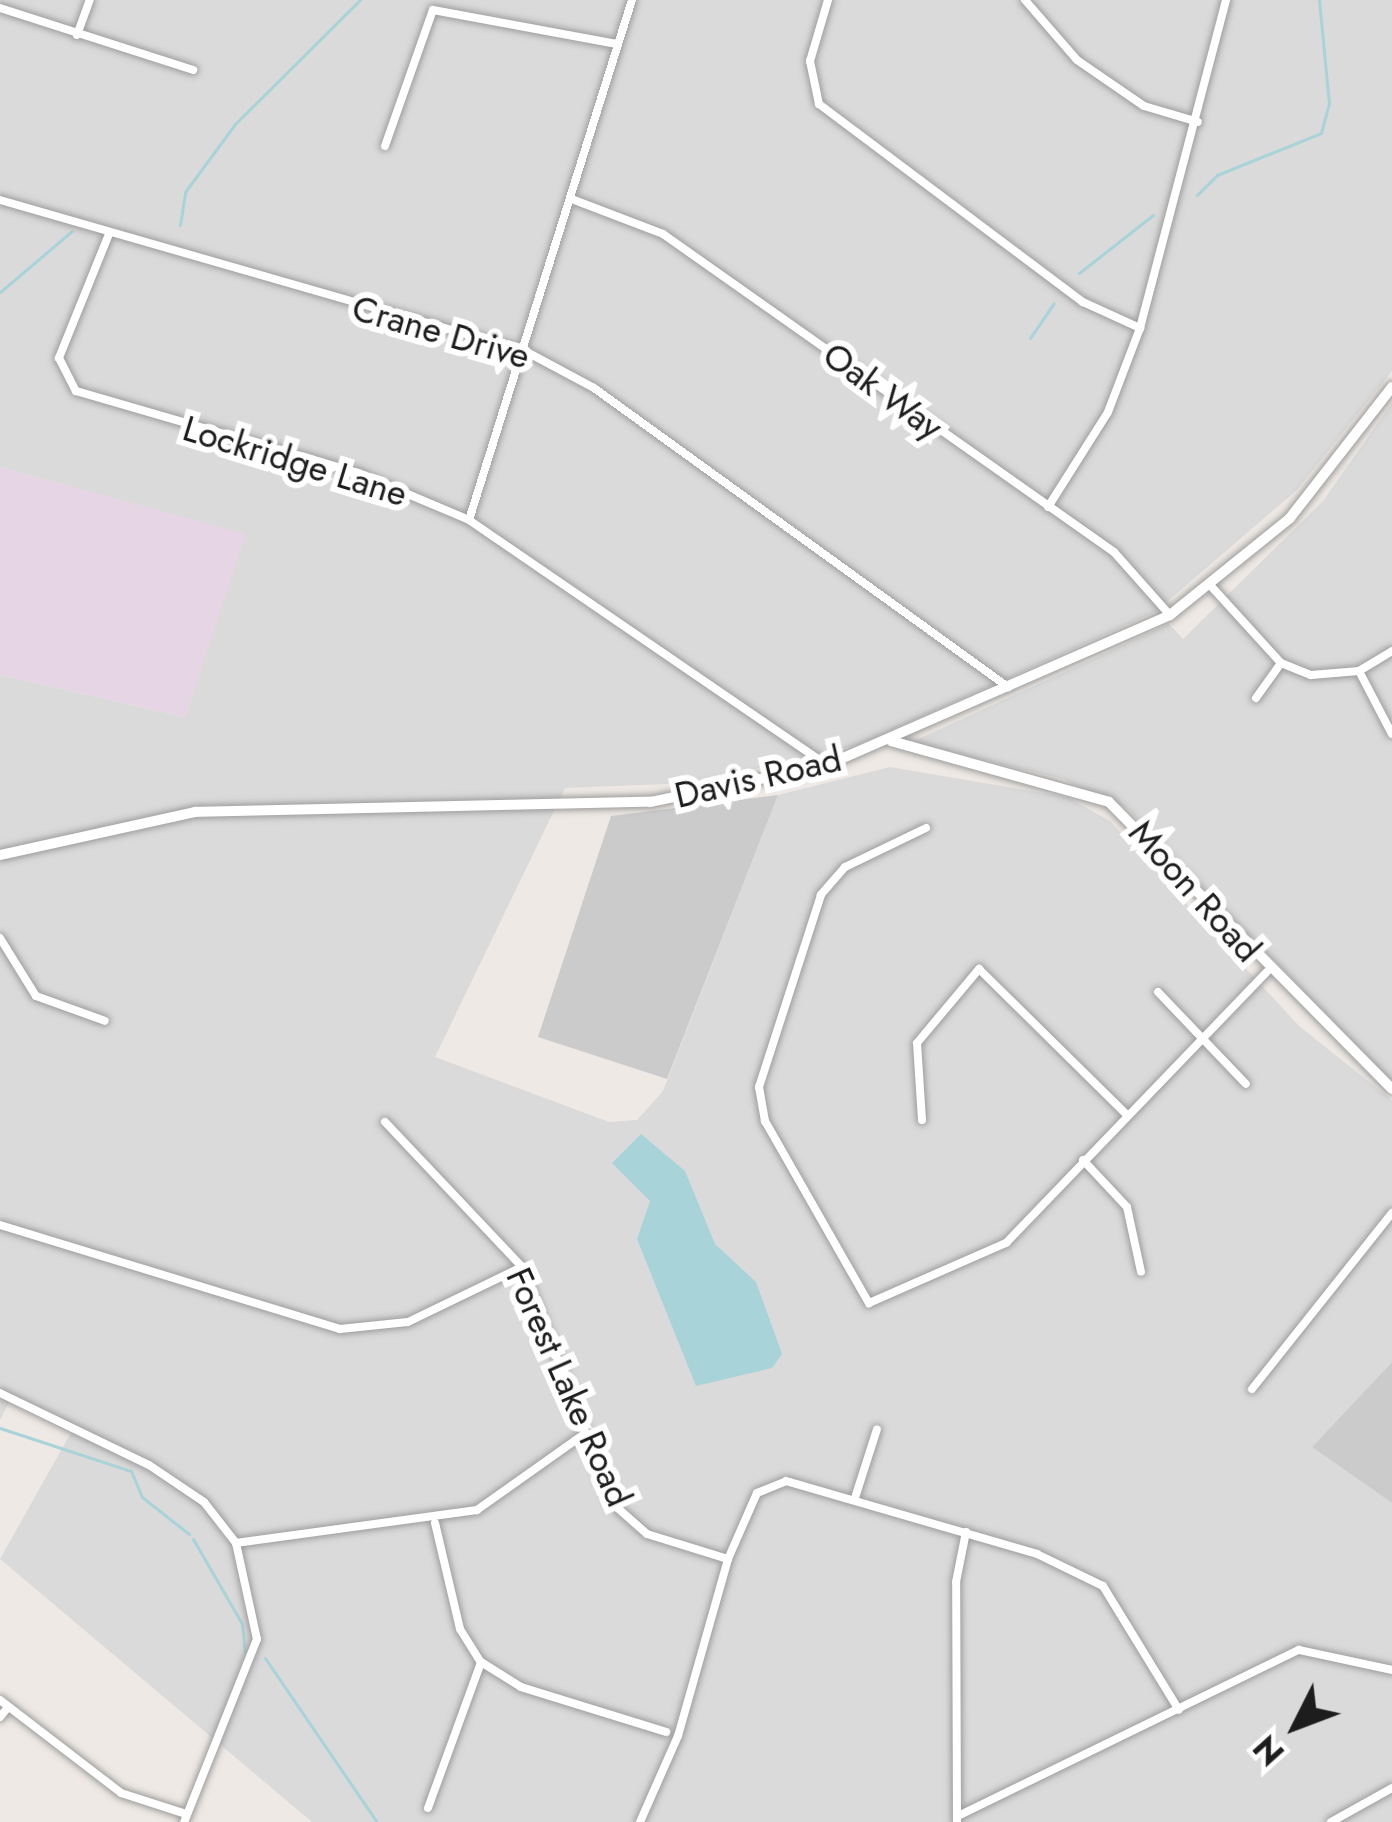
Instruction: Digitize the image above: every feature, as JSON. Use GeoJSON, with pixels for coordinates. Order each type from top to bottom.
{"type":"FeatureCollection","features":[{"type":"Feature","properties":{"kind":"street"},"geometry":{"type":"LineString","coordinates":[[77,35],[90,0]]}},
{"type":"Feature","properties":{"kind":"street"},"geometry":{"type":"LineString","coordinates":[[469,520],[574,200],[632,0]]}},
{"type":"Feature","properties":{"kind":"street"},"geometry":{"type":"LineString","coordinates":[[828,0],[810,61],[819,104],[1083,302],[1140,328]]}},
{"type":"Feature","properties":{"kind":"street"},"geometry":{"type":"LineString","coordinates":[[1024,0],[1077,60],[1144,106],[1198,122]]}},
{"type":"Feature","properties":{"kind":"street"},"geometry":{"type":"LineString","coordinates":[[1048,507],[1108,412],[1140,328],[1198,122],[1226,0]]}},
{"type":"Feature","properties":{"kind":"street"},"geometry":{"type":"LineString","coordinates":[[0,8],[193,70]]}},
{"type":"Feature","properties":{"kind":"street"},"geometry":{"type":"LineString","coordinates":[[385,146],[433,10],[617,44]]}},
{"type":"Feature","properties":{"kind":"street","name":"Crane Drive"},"geometry":{"type":"LineString","coordinates":[[0,200],[525,352],[594,388],[1010,688]]}},
{"type":"Feature","properties":{"kind":"street","name":"Oak Way"},"geometry":{"type":"LineString","coordinates":[[574,200],[663,233],[1114,552],[1171,615]]}},
{"type":"Feature","properties":{"kind":"street","name":"Lockridge Lane"},"geometry":{"type":"LineString","coordinates":[[110,234],[59,358],[76,391],[358,472],[469,520],[827,765]]}},
{"type":"Feature","properties":{"kind":"street","name":"Davis Road"},"geometry":{"type":"LineString","coordinates":[[0,855],[195,812],[650,802],[827,765],[1171,615],[1290,518],[1392,387]]}},
{"type":"Feature","properties":{"kind":"street"},"geometry":{"type":"LineString","coordinates":[[1210,586],[1281,663],[1311,675],[1360,671],[1392,651]]}},
{"type":"Feature","properties":{"kind":"street"},"geometry":{"type":"LineString","coordinates":[[1256,698],[1281,663]]}},
{"type":"Feature","properties":{"kind":"street"},"geometry":{"type":"LineString","coordinates":[[1360,671],[1392,734]]}},
{"type":"Feature","properties":{"kind":"street","name":"Moon Road"},"geometry":{"type":"LineString","coordinates":[[890,741],[1109,802],[1267,972],[1392,1089]]}},
{"type":"Feature","properties":{"kind":"street"},"geometry":{"type":"LineString","coordinates":[[926,828],[845,867],[821,895],[763,1070],[765,1121],[869,1304],[1006,1243],[1267,972]]}},
{"type":"Feature","properties":{"kind":"street"},"geometry":{"type":"LineString","coordinates":[[0,938],[36,996],[105,1021]]}},
{"type":"Feature","properties":{"kind":"street"},"geometry":{"type":"LineString","coordinates":[[922,1120],[917,1043],[979,969],[1126,1114]]}},
{"type":"Feature","properties":{"kind":"street"},"geometry":{"type":"LineString","coordinates":[[1157,992],[1246,1084]]}},
{"type":"Feature","properties":{"kind":"street","name":"Forest Lake Road"},"geometry":{"type":"LineString","coordinates":[[386,1122],[522,1267],[583,1436],[627,1520],[728,1559]]}},
{"type":"Feature","properties":{"kind":"street"},"geometry":{"type":"LineString","coordinates":[[1083,1160],[1126,1207],[1141,1272]]}},
{"type":"Feature","properties":{"kind":"street"},"geometry":{"type":"LineString","coordinates":[[1252,1389],[1392,1213]]}},
{"type":"Feature","properties":{"kind":"street"},"geometry":{"type":"LineString","coordinates":[[0,1225],[340,1329],[409,1322],[522,1267]]}},
{"type":"Feature","properties":{"kind":"street"},"geometry":{"type":"LineString","coordinates":[[0,1393],[149,1465],[205,1502],[236,1544],[257,1639],[185,1818],[121,1793],[4,1704],[0,1717]]}},
{"type":"Feature","properties":{"kind":"street"},"geometry":{"type":"LineString","coordinates":[[855,1498],[877,1429]]}},
{"type":"Feature","properties":{"kind":"street"},"geometry":{"type":"LineString","coordinates":[[236,1544],[435,1523],[477,1510],[583,1436]]}},
{"type":"Feature","properties":{"kind":"street"},"geometry":{"type":"LineString","coordinates":[[640,1822],[728,1559],[763,1488],[786,1480],[967,1532],[1103,1586],[1179,1710]]}},
{"type":"Feature","properties":{"kind":"street"},"geometry":{"type":"LineString","coordinates":[[435,1523],[460,1629],[481,1661],[521,1687],[666,1732]]}},
{"type":"Feature","properties":{"kind":"street"},"geometry":{"type":"LineString","coordinates":[[967,1532],[956,1582],[958,1819],[1299,1650],[1392,1670]]}},
{"type":"Feature","properties":{"kind":"street"},"geometry":{"type":"LineString","coordinates":[[428,1808],[481,1661]]}},
{"type":"Feature","properties":{"kind":"street"},"geometry":{"type":"LineString","coordinates":[[667,1750],[666,1732],[676,1722]]}},
{"type":"Feature","properties":{"kind":"street"},"geometry":{"type":"LineString","coordinates":[[1331,1822],[1392,1787]]}},
{"type":"Feature","properties":{"kind":"shaded area"},"geometry":{"type":"Polygon","coordinates":[[[0,0],[1392,0],[1392,371],[1297,490],[1155,612],[858,745],[693,783],[565,788],[435,1057],[609,1122],[637,1120],[663,1091],[778,795],[890,767],[1067,797],[1110,821],[1299,1026],[1392,1100],[1392,1362],[1312,1447],[1392,1503],[1392,1822],[312,1822],[0,1559],[73,1429],[10,1401],[0,1420],[0,675],[185,717],[245,535],[0,467],[0,0]]]}},
{"type":"Feature","properties":{"kind":"shaded area"},"geometry":{"type":"Polygon","coordinates":[[[1392,403],[1392,1082],[1128,809],[1063,779],[912,742],[1169,624],[1183,639],[1323,501],[1392,403]]]}},
{"type":"Feature","properties":{"kind":"shaded area"},"geometry":{"type":"Polygon","coordinates":[[[0,467],[246,534],[185,717],[0,675],[0,467]]]}},
{"type":"Feature","properties":{"kind":"shaded area"},"geometry":{"type":"Polygon","coordinates":[[[778,795],[667,1079],[538,1037],[611,816],[778,795]]]}},
{"type":"Feature","properties":{"kind":"shaded area"},"geometry":{"type":"Polygon","coordinates":[[[1392,1362],[1392,1503],[1312,1447],[1392,1362]]]}},
{"type":"Feature","properties":{"kind":"water"},"geometry":{"type":"Polygon","coordinates":[[[641,1134],[685,1171],[715,1244],[756,1282],[782,1354],[772,1368],[696,1386],[637,1239],[650,1201],[612,1163],[641,1134]]]}},
{"type":"Feature","properties":{"kind":"waterway"},"geometry":{"type":"LineString","coordinates":[[180,225],[185,192],[235,124],[360,0]]}},
{"type":"Feature","properties":{"kind":"waterway"},"geometry":{"type":"LineString","coordinates":[[1197,195],[1217,175],[1321,133],[1329,104],[1319,0]]}},
{"type":"Feature","properties":{"kind":"waterway"},"geometry":{"type":"LineString","coordinates":[[1079,273],[1153,215]]}},
{"type":"Feature","properties":{"kind":"waterway"},"geometry":{"type":"LineString","coordinates":[[0,292],[72,231]]}},
{"type":"Feature","properties":{"kind":"waterway"},"geometry":{"type":"LineString","coordinates":[[1030,338],[1054,303]]}},
{"type":"Feature","properties":{"kind":"waterway"},"geometry":{"type":"LineString","coordinates":[[0,1428],[131,1471],[142,1497],[189,1534]]}},
{"type":"Feature","properties":{"kind":"waterway"},"geometry":{"type":"LineString","coordinates":[[193,1539],[242,1624],[245,1652]]}},
{"type":"Feature","properties":{"kind":"waterway"},"geometry":{"type":"LineString","coordinates":[[265,1658],[377,1822]]}}]}
